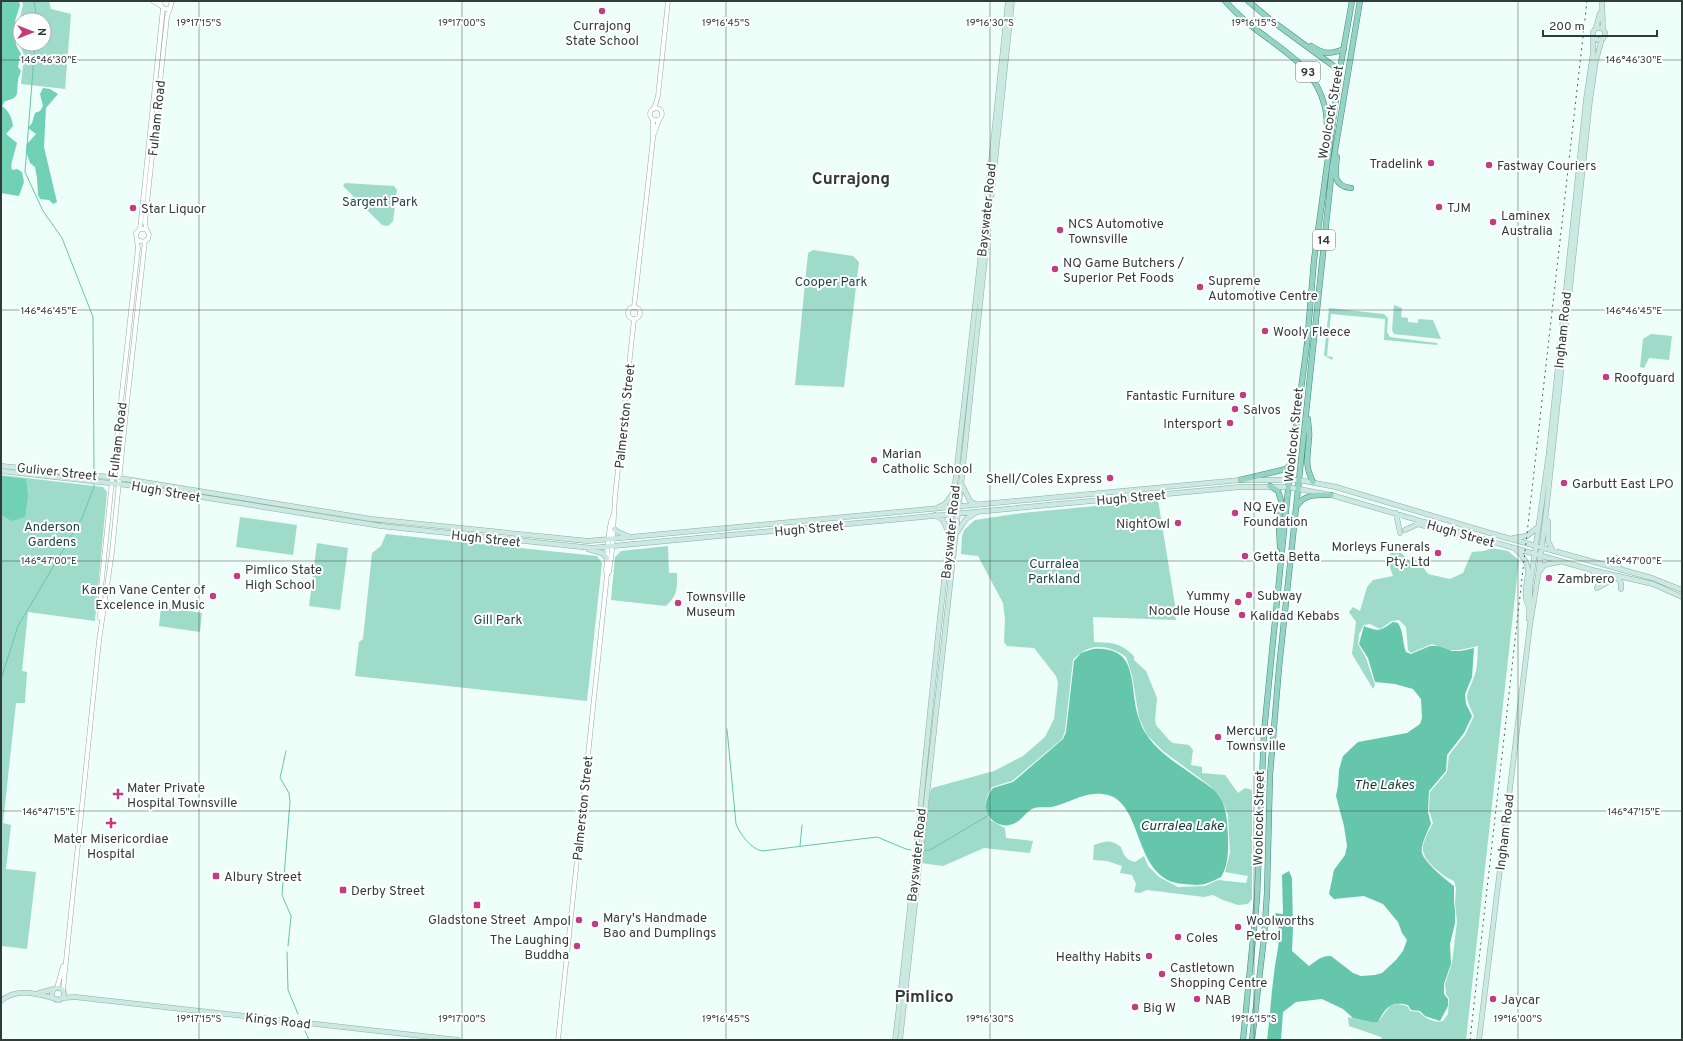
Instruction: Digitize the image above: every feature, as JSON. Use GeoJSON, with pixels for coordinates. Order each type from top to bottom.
{"type":"FeatureCollection","features":[{"type":"Feature","properties":{"kind":"main road","name":"Bayswater Road"},"geometry":{"type":"LineString","coordinates":[[894,1040],[910,915],[952,508],[971,351],[1008,1]]}},
{"type":"Feature","properties":{"kind":"main road","name":"Bayswater Road"},"geometry":{"type":"LineString","coordinates":[[900,1040],[956,538],[1012,1]]}},
{"type":"Feature","properties":{"kind":"main road","name":"93"},"geometry":{"type":"LineString","coordinates":[[1225,1],[1261,34],[1298,60],[1317,86],[1325,106],[1327,117],[1326,177]]}},
{"type":"Feature","properties":{"kind":"main road","name":"93"},"geometry":{"type":"LineString","coordinates":[[1248,1],[1284,30],[1335,67],[1346,89]]}},
{"type":"Feature","properties":{"kind":"main road","name":"Woolcock Street"},"geometry":{"type":"LineString","coordinates":[[1243,1040],[1257,898],[1264,732],[1290,464],[1307,344],[1314,260],[1352,1]]}},
{"type":"Feature","properties":{"kind":"main road","name":"Woolcock Street"},"geometry":{"type":"LineString","coordinates":[[1252,1040],[1266,901],[1270,775],[1274,713],[1331,176],[1360,1]]}},
{"type":"Feature","properties":{"kind":"main road"},"geometry":{"type":"LineString","coordinates":[[1601,10],[1605,35],[1602,39],[1596,39],[1593,36],[1593,32],[1596,28],[1602,1]]}},
{"type":"Feature","properties":{"kind":"main road"},"geometry":{"type":"LineString","coordinates":[[1596,28],[1603,29]]}},
{"type":"Feature","properties":{"kind":"main road"},"geometry":{"type":"LineString","coordinates":[[1284,30],[1321,52],[1333,53],[1344,49]]}},
{"type":"Feature","properties":{"kind":"main road","name":"Ingham Road"},"geometry":{"type":"LineString","coordinates":[[1530,625],[1529,607],[1538,527],[1550,445],[1586,100],[1593,53],[1593,36]]}},
{"type":"Feature","properties":{"kind":"main road","name":"Ingham Road"},"geometry":{"type":"LineString","coordinates":[[1479,1040],[1530,625],[1542,548],[1590,100],[1596,60],[1602,39]]}},
{"type":"Feature","properties":{"kind":"main road"},"geometry":{"type":"LineString","coordinates":[[1338,89],[1340,86],[1346,89]]}},
{"type":"Feature","properties":{"kind":"main road"},"geometry":{"type":"LineString","coordinates":[[1338,134],[1336,178],[1340,185],[1351,188]]}},
{"type":"Feature","properties":{"kind":"main road"},"geometry":{"type":"LineString","coordinates":[[1306,410],[1310,436],[1307,465],[1313,482]]}},
{"type":"Feature","properties":{"kind":"main road"},"geometry":{"type":"LineString","coordinates":[[1240,480],[1286,469],[1290,464]]}},
{"type":"Feature","properties":{"kind":"main road","name":"Guliver Street"},"geometry":{"type":"LineString","coordinates":[[1,466],[113,477]]}},
{"type":"Feature","properties":{"kind":"main road","name":"Guliver Street"},"geometry":{"type":"LineString","coordinates":[[1,471],[112,483]]}},
{"type":"Feature","properties":{"kind":"main road","name":"Hugh Street"},"geometry":{"type":"LineString","coordinates":[[113,477],[370,519],[576,541],[952,508],[1240,480],[1299,480],[1336,487],[1500,536],[1666,582],[1682,590]]}},
{"type":"Feature","properties":{"kind":"main road","name":"Hugh Street"},"geometry":{"type":"LineString","coordinates":[[112,483],[375,526],[585,548],[1240,487],[1270,486],[1332,495],[1515,549],[1617,577],[1664,588],[1682,597]]}},
{"type":"Feature","properties":{"kind":"main road"},"geometry":{"type":"LineString","coordinates":[[961,483],[970,501],[978,505]]}},
{"type":"Feature","properties":{"kind":"main road"},"geometry":{"type":"LineString","coordinates":[[1270,486],[1278,491],[1281,500],[1279,529],[1281,562]]}},
{"type":"Feature","properties":{"kind":"main road"},"geometry":{"type":"LineString","coordinates":[[936,509],[947,501],[954,490]]}},
{"type":"Feature","properties":{"kind":"main road"},"geometry":{"type":"LineString","coordinates":[[1296,509],[1301,500],[1310,495],[1332,495]]}},
{"type":"Feature","properties":{"kind":"main road"},"geometry":{"type":"LineString","coordinates":[[956,538],[959,529],[966,519],[980,512]]}},
{"type":"Feature","properties":{"kind":"main road"},"geometry":{"type":"LineString","coordinates":[[1546,513],[1548,541],[1553,551]]}},
{"type":"Feature","properties":{"kind":"main road"},"geometry":{"type":"LineString","coordinates":[[1396,514],[1400,533]]}},
{"type":"Feature","properties":{"kind":"main road"},"geometry":{"type":"LineString","coordinates":[[935,515],[943,520],[949,536]]}},
{"type":"Feature","properties":{"kind":"main road"},"geometry":{"type":"LineString","coordinates":[[1405,530],[1418,524],[1439,530],[1450,530]]}},
{"type":"Feature","properties":{"kind":"main road"},"geometry":{"type":"LineString","coordinates":[[1511,539],[1526,536],[1538,527]]}},
{"type":"Feature","properties":{"kind":"main road"},"geometry":{"type":"LineString","coordinates":[[614,529],[622,534],[633,537]]}},
{"type":"Feature","properties":{"kind":"main road","name":"Hugh Street"},"geometry":{"type":"LineString","coordinates":[[1500,536],[1501,544]]}},
{"type":"Feature","properties":{"kind":"main road"},"geometry":{"type":"LineString","coordinates":[[585,548],[602,553],[607,558]]}},
{"type":"Feature","properties":{"kind":"main road"},"geometry":{"type":"LineString","coordinates":[[1515,549],[1524,557],[1528,564],[1526,599],[1529,607]]}},
{"type":"Feature","properties":{"kind":"main road"},"geometry":{"type":"LineString","coordinates":[[1603,565],[1611,563],[1616,558],[1618,566],[1622,570]]}},
{"type":"Feature","properties":{"kind":"main road"},"geometry":{"type":"LineString","coordinates":[[1538,576],[1544,565],[1563,562]]}},
{"type":"Feature","properties":{"kind":"main road"},"geometry":{"type":"LineString","coordinates":[[1592,570],[1597,576],[1599,582],[1597,588],[1617,577],[1621,583],[1621,590],[1626,583],[1632,580]]}},
{"type":"Feature","properties":{"kind":"main road"},"geometry":{"type":"LineString","coordinates":[[38,994],[56,989]]}},
{"type":"Feature","properties":{"kind":"main road"},"geometry":{"type":"LineString","coordinates":[[56,989],[52,995],[56,999]]}},
{"type":"Feature","properties":{"kind":"main road","name":"Kings Road"},"geometry":{"type":"LineString","coordinates":[[56,989],[75,997]]}},
{"type":"Feature","properties":{"kind":"main road"},"geometry":{"type":"LineString","coordinates":[[62,998],[63,991]]}},
{"type":"Feature","properties":{"kind":"main road"},"geometry":{"type":"LineString","coordinates":[[1,1001],[14,993],[38,994],[56,999]]}},
{"type":"Feature","properties":{"kind":"main road","name":"Kings Road"},"geometry":{"type":"LineString","coordinates":[[56,999],[75,997],[458,1040]]}},
{"type":"Feature","properties":{"kind":"street"},"geometry":{"type":"LineString","coordinates":[[153,1],[162,7],[170,8]]}},
{"type":"Feature","properties":{"kind":"street","name":"Fulham Road"},"geometry":{"type":"LineString","coordinates":[[146,229],[145,222],[163,36],[162,7],[160,1]]}},
{"type":"Feature","properties":{"kind":"street","name":"Fulham Road"},"geometry":{"type":"LineString","coordinates":[[140,229],[163,36],[172,1]]}},
{"type":"Feature","properties":{"kind":"street"},"geometry":{"type":"LineString","coordinates":[[634,307],[638,308],[640,313],[639,317],[634,319],[628,314],[630,309],[634,307],[653,138],[653,120],[650,113],[654,109],[658,96],[668,1]]}},
{"type":"Feature","properties":{"kind":"street"},"geometry":{"type":"LineString","coordinates":[[653,138],[662,115],[658,96]]}},
{"type":"Feature","properties":{"kind":"street"},"geometry":{"type":"LineString","coordinates":[[654,109],[660,109]]}},
{"type":"Feature","properties":{"kind":"street"},"geometry":{"type":"LineString","coordinates":[[653,120],[659,120]]}},
{"type":"Feature","properties":{"kind":"street"},"geometry":{"type":"LineString","coordinates":[[140,229],[146,229],[149,236],[145,241],[138,240],[136,233],[140,229]]}},
{"type":"Feature","properties":{"kind":"street","name":"Fulham Road"},"geometry":{"type":"LineString","coordinates":[[99,641],[101,588],[137,264],[138,240]]}},
{"type":"Feature","properties":{"kind":"street","name":"Fulham Road"},"geometry":{"type":"LineString","coordinates":[[63,991],[99,641],[112,552],[118,484],[145,241]]}},
{"type":"Feature","properties":{"kind":"street","name":"Palmerston Street"},"geometry":{"type":"LineString","coordinates":[[611,539],[614,529],[614,514],[634,319]]}},
{"type":"Feature","properties":{"kind":"street","name":"Palmerston Street"},"geometry":{"type":"LineString","coordinates":[[558,1040],[607,576],[607,558],[611,539],[611,518],[614,514]]}},
{"type":"Feature","properties":{"kind":"street","name":"Palmerston Street"},"geometry":{"type":"LineString","coordinates":[[607,576],[610,566],[610,546]]}},
{"type":"Feature","properties":{"kind":"street","name":"Fulham Road"},"geometry":{"type":"LineString","coordinates":[[56,989],[66,954]]}},
{"type":"Feature","properties":{"kind":"green space"},"geometry":{"type":"Polygon","coordinates":[[[22,1],[49,1],[51,9],[71,14],[65,89],[21,84],[24,56],[23,52],[52,52],[52,12],[21,12],[23,5],[22,1]]]}},
{"type":"Feature","properties":{"kind":"green space","name":"Sargent Park"},"geometry":{"type":"Polygon","coordinates":[[[345,183],[394,186],[397,190],[393,221],[388,226],[382,225],[343,186],[345,183]]]}},
{"type":"Feature","properties":{"kind":"green space","name":"Cooper Park"},"geometry":{"type":"Polygon","coordinates":[[[813,250],[853,256],[859,262],[844,387],[795,385],[808,253],[813,250]]]}},
{"type":"Feature","properties":{"kind":"green space"},"geometry":{"type":"Polygon","coordinates":[[[1394,305],[1402,308],[1401,317],[1408,318],[1408,322],[1418,323],[1418,319],[1433,320],[1441,339],[1394,334],[1392,330],[1394,305]]]}},
{"type":"Feature","properties":{"kind":"green space"},"geometry":{"type":"Polygon","coordinates":[[[1329,308],[1384,314],[1388,318],[1387,332],[1390,337],[1437,343],[1437,345],[1384,340],[1385,319],[1331,314],[1327,356],[1333,357],[1332,360],[1324,355],[1329,308]]]}},
{"type":"Feature","properties":{"kind":"green space"},"geometry":{"type":"Polygon","coordinates":[[[1651,334],[1672,336],[1669,360],[1649,358],[1644,368],[1640,367],[1643,339],[1651,334]]]}},
{"type":"Feature","properties":{"kind":"green space","name":"Anderson Gardens"},"geometry":{"type":"Polygon","coordinates":[[[1,475],[103,487],[107,492],[95,621],[28,612],[22,671],[27,672],[25,703],[16,703],[3,823],[11,825],[6,869],[36,872],[27,949],[2,946],[1,952],[1,475]]]}},
{"type":"Feature","properties":{"kind":"green space","name":"Curralea Parkland"},"geometry":{"type":"Polygon","coordinates":[[[1158,500],[1176,611],[1174,612],[1176,620],[1093,617],[1094,642],[1116,644],[1124,648],[1134,656],[1134,660],[1146,671],[1157,698],[1156,725],[1173,743],[1189,745],[1193,750],[1191,765],[1202,767],[1202,773],[1225,775],[1238,793],[1245,788],[1252,790],[1252,899],[1248,904],[1238,905],[1213,895],[1204,897],[1147,890],[1140,893],[1134,892],[1136,884],[1132,875],[1120,873],[1122,866],[1107,861],[1093,860],[1094,845],[1102,842],[1111,842],[1121,847],[1123,853],[1129,860],[1135,862],[1144,856],[1148,866],[1159,877],[1178,887],[1205,886],[1218,880],[1246,883],[1248,876],[1225,872],[1230,853],[1228,815],[1220,796],[1209,785],[1163,751],[1147,735],[1139,718],[1132,675],[1126,657],[1112,649],[1105,647],[1086,650],[1073,660],[1065,731],[1062,739],[1012,781],[992,787],[987,796],[986,807],[990,820],[1005,828],[1006,838],[1033,841],[1030,853],[984,848],[943,866],[921,863],[930,792],[932,788],[994,771],[1023,756],[1045,737],[1054,719],[1058,683],[1056,676],[1034,648],[1007,646],[1004,642],[1005,619],[1003,603],[978,556],[961,554],[962,536],[964,530],[975,520],[1022,513],[1158,500]]]}},
{"type":"Feature","properties":{"kind":"green space"},"geometry":{"type":"Polygon","coordinates":[[[240,517],[297,525],[293,555],[236,547],[240,517]]]}},
{"type":"Feature","properties":{"kind":"green space","name":"Gill Park"},"geometry":{"type":"Polygon","coordinates":[[[386,534],[597,556],[602,563],[587,701],[355,676],[359,642],[363,639],[372,553],[381,546],[386,534]]]}},
{"type":"Feature","properties":{"kind":"green space"},"geometry":{"type":"Polygon","coordinates":[[[317,543],[348,548],[340,610],[309,606],[317,543]]]}},
{"type":"Feature","properties":{"kind":"green space"},"geometry":{"type":"Polygon","coordinates":[[[668,546],[669,573],[677,573],[677,583],[675,595],[666,606],[611,600],[615,557],[621,551],[668,546]]]}},
{"type":"Feature","properties":{"kind":"green space","name":"The Lakes"},"geometry":{"type":"Polygon","coordinates":[[[1492,548],[1508,551],[1519,560],[1466,1040],[1382,1040],[1381,1037],[1349,1026],[1348,1017],[1369,1022],[1378,1022],[1390,1006],[1398,1004],[1407,1006],[1410,1011],[1419,1012],[1424,1017],[1433,1021],[1443,1021],[1448,1014],[1449,999],[1446,994],[1445,984],[1452,963],[1457,922],[1455,903],[1456,888],[1454,881],[1440,873],[1431,864],[1424,855],[1423,847],[1426,836],[1433,823],[1429,810],[1430,792],[1447,772],[1449,755],[1465,735],[1474,716],[1468,702],[1467,694],[1476,671],[1478,646],[1460,650],[1447,650],[1432,644],[1411,653],[1408,650],[1406,627],[1399,620],[1392,621],[1380,629],[1370,624],[1364,625],[1359,634],[1358,644],[1366,658],[1375,685],[1373,689],[1352,654],[1356,622],[1349,612],[1353,607],[1360,611],[1367,587],[1373,580],[1393,576],[1386,557],[1396,550],[1412,563],[1422,566],[1428,574],[1450,579],[1463,573],[1472,552],[1484,551],[1492,548]]]}},
{"type":"Feature","properties":{"kind":"green space"},"geometry":{"type":"Polygon","coordinates":[[[161,607],[202,613],[200,632],[159,626],[161,607]]]}},
{"type":"Feature","properties":{"kind":"shaded area"},"geometry":{"type":"Polygon","coordinates":[[[1,1],[19,1],[20,5],[18,12],[12,12],[12,52],[20,52],[21,54],[22,60],[19,61],[18,67],[21,71],[18,79],[16,97],[5,101],[2,106],[10,115],[13,126],[6,134],[17,143],[11,165],[12,170],[17,169],[22,172],[24,182],[19,196],[1,193],[1,1]]]}},
{"type":"Feature","properties":{"kind":"shaded area"},"geometry":{"type":"Polygon","coordinates":[[[43,88],[50,89],[58,94],[46,108],[44,147],[57,202],[53,204],[49,200],[40,199],[38,195],[35,167],[30,163],[26,151],[27,144],[36,134],[28,128],[32,123],[35,113],[40,111],[43,106],[40,94],[43,88]]]}},
{"type":"Feature","properties":{"kind":"shaded area"},"geometry":{"type":"Polygon","coordinates":[[[1,476],[26,479],[28,496],[25,517],[12,521],[1,515],[1,476]]]}},
{"type":"Feature","properties":{"kind":"water","name":"The Lakes"},"geometry":{"type":"Polygon","coordinates":[[[1393,622],[1398,623],[1406,652],[1411,654],[1430,646],[1438,646],[1452,651],[1461,651],[1474,648],[1472,677],[1465,694],[1466,704],[1472,716],[1464,733],[1447,755],[1446,771],[1429,791],[1428,812],[1431,824],[1422,846],[1422,853],[1431,866],[1454,886],[1455,923],[1450,944],[1451,964],[1444,984],[1444,994],[1448,999],[1448,1006],[1440,1021],[1425,1016],[1420,1011],[1411,1010],[1408,1005],[1397,1004],[1390,1006],[1378,1022],[1370,1022],[1353,1018],[1343,1009],[1322,999],[1296,1002],[1283,1012],[1281,1040],[1267,1040],[1279,936],[1277,921],[1274,913],[1283,914],[1282,875],[1289,871],[1292,878],[1292,951],[1309,966],[1322,957],[1331,956],[1353,973],[1361,976],[1375,975],[1382,973],[1396,960],[1403,951],[1407,940],[1402,933],[1398,922],[1383,904],[1364,896],[1334,899],[1329,894],[1334,870],[1345,855],[1347,846],[1344,826],[1336,796],[1339,770],[1343,756],[1358,742],[1407,733],[1420,724],[1422,718],[1421,699],[1413,689],[1395,684],[1375,682],[1368,658],[1359,644],[1364,626],[1379,630],[1393,622]]]}},
{"type":"Feature","properties":{"kind":"water","name":"Curralea Lake"},"geometry":{"type":"Polygon","coordinates":[[[1093,649],[1108,650],[1119,654],[1126,661],[1130,671],[1139,719],[1149,738],[1164,754],[1211,787],[1220,797],[1225,811],[1228,836],[1227,862],[1221,877],[1199,885],[1184,884],[1167,879],[1155,869],[1146,855],[1126,809],[1116,799],[1102,794],[1083,796],[1052,807],[1035,808],[1029,811],[1018,821],[1008,825],[999,824],[992,820],[989,816],[986,803],[993,788],[1013,782],[1063,739],[1066,732],[1074,661],[1081,653],[1093,649]]]}},
{"type":"Feature","properties":{"kind":"waterway"},"geometry":{"type":"LineString","coordinates":[[34,1],[36,12]]}},
{"type":"Feature","properties":{"kind":"waterway"},"geometry":{"type":"LineString","coordinates":[[34,52],[25,172],[43,211],[62,238],[93,317],[94,473]]}},
{"type":"Feature","properties":{"kind":"waterway"},"geometry":{"type":"LineString","coordinates":[[1,679],[18,626],[82,518],[94,487],[94,482]]}},
{"type":"Feature","properties":{"kind":"waterway"},"geometry":{"type":"LineString","coordinates":[[727,729],[736,824],[743,836],[758,850],[762,851],[877,837],[911,850]]}},
{"type":"Feature","properties":{"kind":"waterway"},"geometry":{"type":"LineString","coordinates":[[284,876],[290,802],[289,793],[280,778],[286,751]]}},
{"type":"Feature","properties":{"kind":"waterway"},"geometry":{"type":"LineString","coordinates":[[925,850],[930,850],[989,815]]}},
{"type":"Feature","properties":{"kind":"waterway"},"geometry":{"type":"LineString","coordinates":[[800,846],[802,825]]}},
{"type":"Feature","properties":{"kind":"waterway"},"geometry":{"type":"LineString","coordinates":[[283,882],[282,895],[291,916],[288,946]]}},
{"type":"Feature","properties":{"kind":"waterway"},"geometry":{"type":"LineString","coordinates":[[287,952],[288,990],[298,1014]]}},
{"type":"Feature","properties":{"kind":"waterway"},"geometry":{"type":"LineString","coordinates":[[305,1031],[309,1040]]}},
{"type":"Feature","properties":{"kind":"railway"},"geometry":{"type":"LineString","coordinates":[[1470,1040],[1587,1]]}},
{"type":"Feature","properties":{"kind":"place","name":"Currajong State School"},"geometry":{"type":"Point","coordinates":[602,11]}},
{"type":"Feature","properties":{"kind":"place","name":"Tradelink"},"geometry":{"type":"Point","coordinates":[1431,163]}},
{"type":"Feature","properties":{"kind":"place","name":"Fastway Couriers"},"geometry":{"type":"Point","coordinates":[1489,165]}},
{"type":"Feature","properties":{"kind":"place","name":"TJM"},"geometry":{"type":"Point","coordinates":[1439,207]}},
{"type":"Feature","properties":{"kind":"place","name":"Star Liquor"},"geometry":{"type":"Point","coordinates":[133,208]}},
{"type":"Feature","properties":{"kind":"place","name":"Laminex Australia"},"geometry":{"type":"Point","coordinates":[1493,222]}},
{"type":"Feature","properties":{"kind":"place","name":"NCS Automotive Townsville"},"geometry":{"type":"Point","coordinates":[1060,230]}},
{"type":"Feature","properties":{"kind":"place","name":"NQ Game Butchers / Superior Pet Foods"},"geometry":{"type":"Point","coordinates":[1055,269]}},
{"type":"Feature","properties":{"kind":"place","name":"Supreme Automotive Centre"},"geometry":{"type":"Point","coordinates":[1200,287]}},
{"type":"Feature","properties":{"kind":"place","name":"Wooly Fleece"},"geometry":{"type":"Point","coordinates":[1265,331]}},
{"type":"Feature","properties":{"kind":"place","name":"Roofguard"},"geometry":{"type":"Point","coordinates":[1606,377]}},
{"type":"Feature","properties":{"kind":"place","name":"Fantastic Furniture"},"geometry":{"type":"Point","coordinates":[1243,395]}},
{"type":"Feature","properties":{"kind":"place","name":"Salvos"},"geometry":{"type":"Point","coordinates":[1235,409]}},
{"type":"Feature","properties":{"kind":"place","name":"Intersport"},"geometry":{"type":"Point","coordinates":[1230,423]}},
{"type":"Feature","properties":{"kind":"place","name":"Marian Catholic School"},"geometry":{"type":"Point","coordinates":[874,460]}},
{"type":"Feature","properties":{"kind":"place","name":"Shell/Coles Express"},"geometry":{"type":"Point","coordinates":[1110,478]}},
{"type":"Feature","properties":{"kind":"place","name":"Garbutt East LPO"},"geometry":{"type":"Point","coordinates":[1564,483]}},
{"type":"Feature","properties":{"kind":"place","name":"NQ Eye Foundation"},"geometry":{"type":"Point","coordinates":[1235,513]}},
{"type":"Feature","properties":{"kind":"place","name":"NightOwl"},"geometry":{"type":"Point","coordinates":[1178,523]}},
{"type":"Feature","properties":{"kind":"place","name":"Morleys Funerals Pty. Ltd"},"geometry":{"type":"Point","coordinates":[1438,553]}},
{"type":"Feature","properties":{"kind":"place","name":"Getta Betta"},"geometry":{"type":"Point","coordinates":[1245,556]}},
{"type":"Feature","properties":{"kind":"place","name":"Pimlico State High School"},"geometry":{"type":"Point","coordinates":[237,576]}},
{"type":"Feature","properties":{"kind":"place","name":"Zambrero"},"geometry":{"type":"Point","coordinates":[1549,578]}},
{"type":"Feature","properties":{"kind":"place","name":"Subway"},"geometry":{"type":"Point","coordinates":[1249,595]}},
{"type":"Feature","properties":{"kind":"place","name":"Karen Vane Center of Excelence in Music"},"geometry":{"type":"Point","coordinates":[213,596]}},
{"type":"Feature","properties":{"kind":"place","name":"Yummy Noodle House"},"geometry":{"type":"Point","coordinates":[1238,602]}},
{"type":"Feature","properties":{"kind":"place","name":"Townsville Museum"},"geometry":{"type":"Point","coordinates":[678,603]}},
{"type":"Feature","properties":{"kind":"place","name":"Kalidad Kebabs"},"geometry":{"type":"Point","coordinates":[1242,615]}},
{"type":"Feature","properties":{"kind":"place","name":"Mercure Townsville"},"geometry":{"type":"Point","coordinates":[1218,737]}},
{"type":"Feature","properties":{"kind":"place","name":"Mater Private Hospital Townsville"},"geometry":{"type":"Point","coordinates":[118,794]}},
{"type":"Feature","properties":{"kind":"place","name":"Mater Misericordiae Hospital"},"geometry":{"type":"Point","coordinates":[111,823]}},
{"type":"Feature","properties":{"kind":"place","name":"Albury Street"},"geometry":{"type":"Point","coordinates":[216,876]}},
{"type":"Feature","properties":{"kind":"place","name":"Derby Street"},"geometry":{"type":"Point","coordinates":[343,890]}},
{"type":"Feature","properties":{"kind":"place","name":"Gladstone Street"},"geometry":{"type":"Point","coordinates":[477,905]}},
{"type":"Feature","properties":{"kind":"place","name":"Ampol"},"geometry":{"type":"Point","coordinates":[579,920]}},
{"type":"Feature","properties":{"kind":"place","name":"Mary's Handmade Bao and Dumplings"},"geometry":{"type":"Point","coordinates":[595,924]}},
{"type":"Feature","properties":{"kind":"place","name":"Woolworths Petrol"},"geometry":{"type":"Point","coordinates":[1238,927]}},
{"type":"Feature","properties":{"kind":"place","name":"Coles"},"geometry":{"type":"Point","coordinates":[1178,937]}},
{"type":"Feature","properties":{"kind":"place","name":"The Laughing Buddha"},"geometry":{"type":"Point","coordinates":[577,946]}},
{"type":"Feature","properties":{"kind":"place","name":"Healthy Habits"},"geometry":{"type":"Point","coordinates":[1149,956]}},
{"type":"Feature","properties":{"kind":"place","name":"Castletown Shopping Centre"},"geometry":{"type":"Point","coordinates":[1162,974]}},
{"type":"Feature","properties":{"kind":"place","name":"NAB"},"geometry":{"type":"Point","coordinates":[1197,999]}},
{"type":"Feature","properties":{"kind":"place","name":"Jaycar"},"geometry":{"type":"Point","coordinates":[1493,999]}},
{"type":"Feature","properties":{"kind":"place","name":"Big W"},"geometry":{"type":"Point","coordinates":[1135,1007]}},
{"type":"Feature","properties":{"kind":"district","name":"Currajong"},"geometry":{"type":"Point","coordinates":[851,178]}},
{"type":"Feature","properties":{"kind":"district","name":"Pimlico"},"geometry":{"type":"Point","coordinates":[924,996]}}]}
